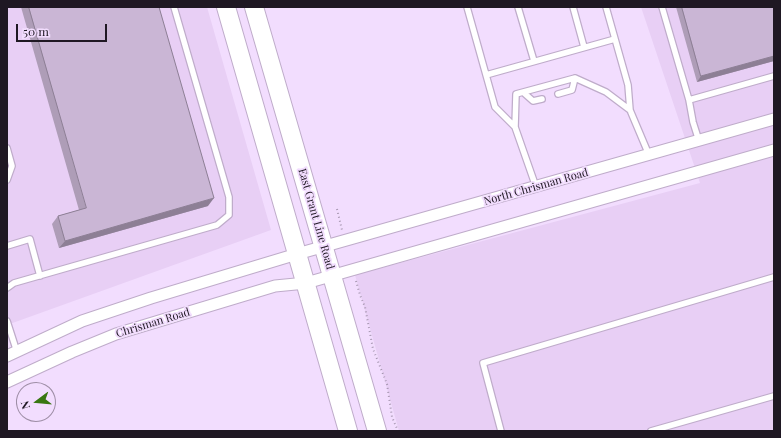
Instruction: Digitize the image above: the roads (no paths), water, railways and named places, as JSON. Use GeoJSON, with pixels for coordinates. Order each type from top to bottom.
{"type":"FeatureCollection","features":[{"type":"Feature","properties":{"kind":"main road"},"geometry":{"type":"LineString","coordinates":[[226,7],[348,431]]}},
{"type":"Feature","properties":{"kind":"main road","name":"East Grant Line Road"},"geometry":{"type":"LineString","coordinates":[[254,7],[377,431]]}},
{"type":"Feature","properties":{"kind":"street","name":"North Chrisman Road"},"geometry":{"type":"LineString","coordinates":[[297,254],[699,142],[774,119]]}},
{"type":"Feature","properties":{"kind":"street"},"geometry":{"type":"LineString","coordinates":[[306,283],[774,150]]}},
{"type":"Feature","properties":{"kind":"street"},"geometry":{"type":"LineString","coordinates":[[12,354],[82,321],[297,254]]}},
{"type":"Feature","properties":{"kind":"street","name":"Chrisman Road"},"geometry":{"type":"LineString","coordinates":[[7,382],[72,352],[116,334],[275,286],[306,283]]}},
{"type":"Feature","properties":{"kind":"lane"},"geometry":{"type":"LineString","coordinates":[[7,288],[14,283],[217,225],[229,215],[229,197],[174,7]]}},
{"type":"Feature","properties":{"kind":"lane"},"geometry":{"type":"LineString","coordinates":[[467,7],[495,107],[515,127]]}},
{"type":"Feature","properties":{"kind":"lane"},"geometry":{"type":"LineString","coordinates":[[518,7],[534,61]]}},
{"type":"Feature","properties":{"kind":"lane"},"geometry":{"type":"LineString","coordinates":[[573,7],[584,48]]}},
{"type":"Feature","properties":{"kind":"lane"},"geometry":{"type":"LineString","coordinates":[[606,7],[628,85],[630,110],[649,155]]}},
{"type":"Feature","properties":{"kind":"lane"},"geometry":{"type":"LineString","coordinates":[[662,7],[689,100],[693,122],[699,142]]}},
{"type":"Feature","properties":{"kind":"lane"},"geometry":{"type":"LineString","coordinates":[[486,75],[615,39]]}},
{"type":"Feature","properties":{"kind":"lane"},"geometry":{"type":"LineString","coordinates":[[689,100],[774,76]]}},
{"type":"Feature","properties":{"kind":"lane"},"geometry":{"type":"LineString","coordinates":[[536,187],[515,127],[516,94],[575,78],[606,92],[630,110]]}},
{"type":"Feature","properties":{"kind":"lane"},"geometry":{"type":"LineString","coordinates":[[558,94],[572,90],[575,78]]}},
{"type":"Feature","properties":{"kind":"lane"},"geometry":{"type":"LineString","coordinates":[[524,93],[533,101],[542,99]]}},
{"type":"Feature","properties":{"kind":"lane"},"geometry":{"type":"LineString","coordinates":[[7,148],[12,166],[7,180]]}},
{"type":"Feature","properties":{"kind":"lane"},"geometry":{"type":"LineString","coordinates":[[7,246],[30,240],[40,276]]}},
{"type":"Feature","properties":{"kind":"lane"},"geometry":{"type":"LineString","coordinates":[[502,431],[483,363],[774,277]]}},
{"type":"Feature","properties":{"kind":"lane"},"geometry":{"type":"LineString","coordinates":[[7,321],[12,354]]}},
{"type":"Feature","properties":{"kind":"lane"},"geometry":{"type":"LineString","coordinates":[[652,431],[774,396]]}}]}
